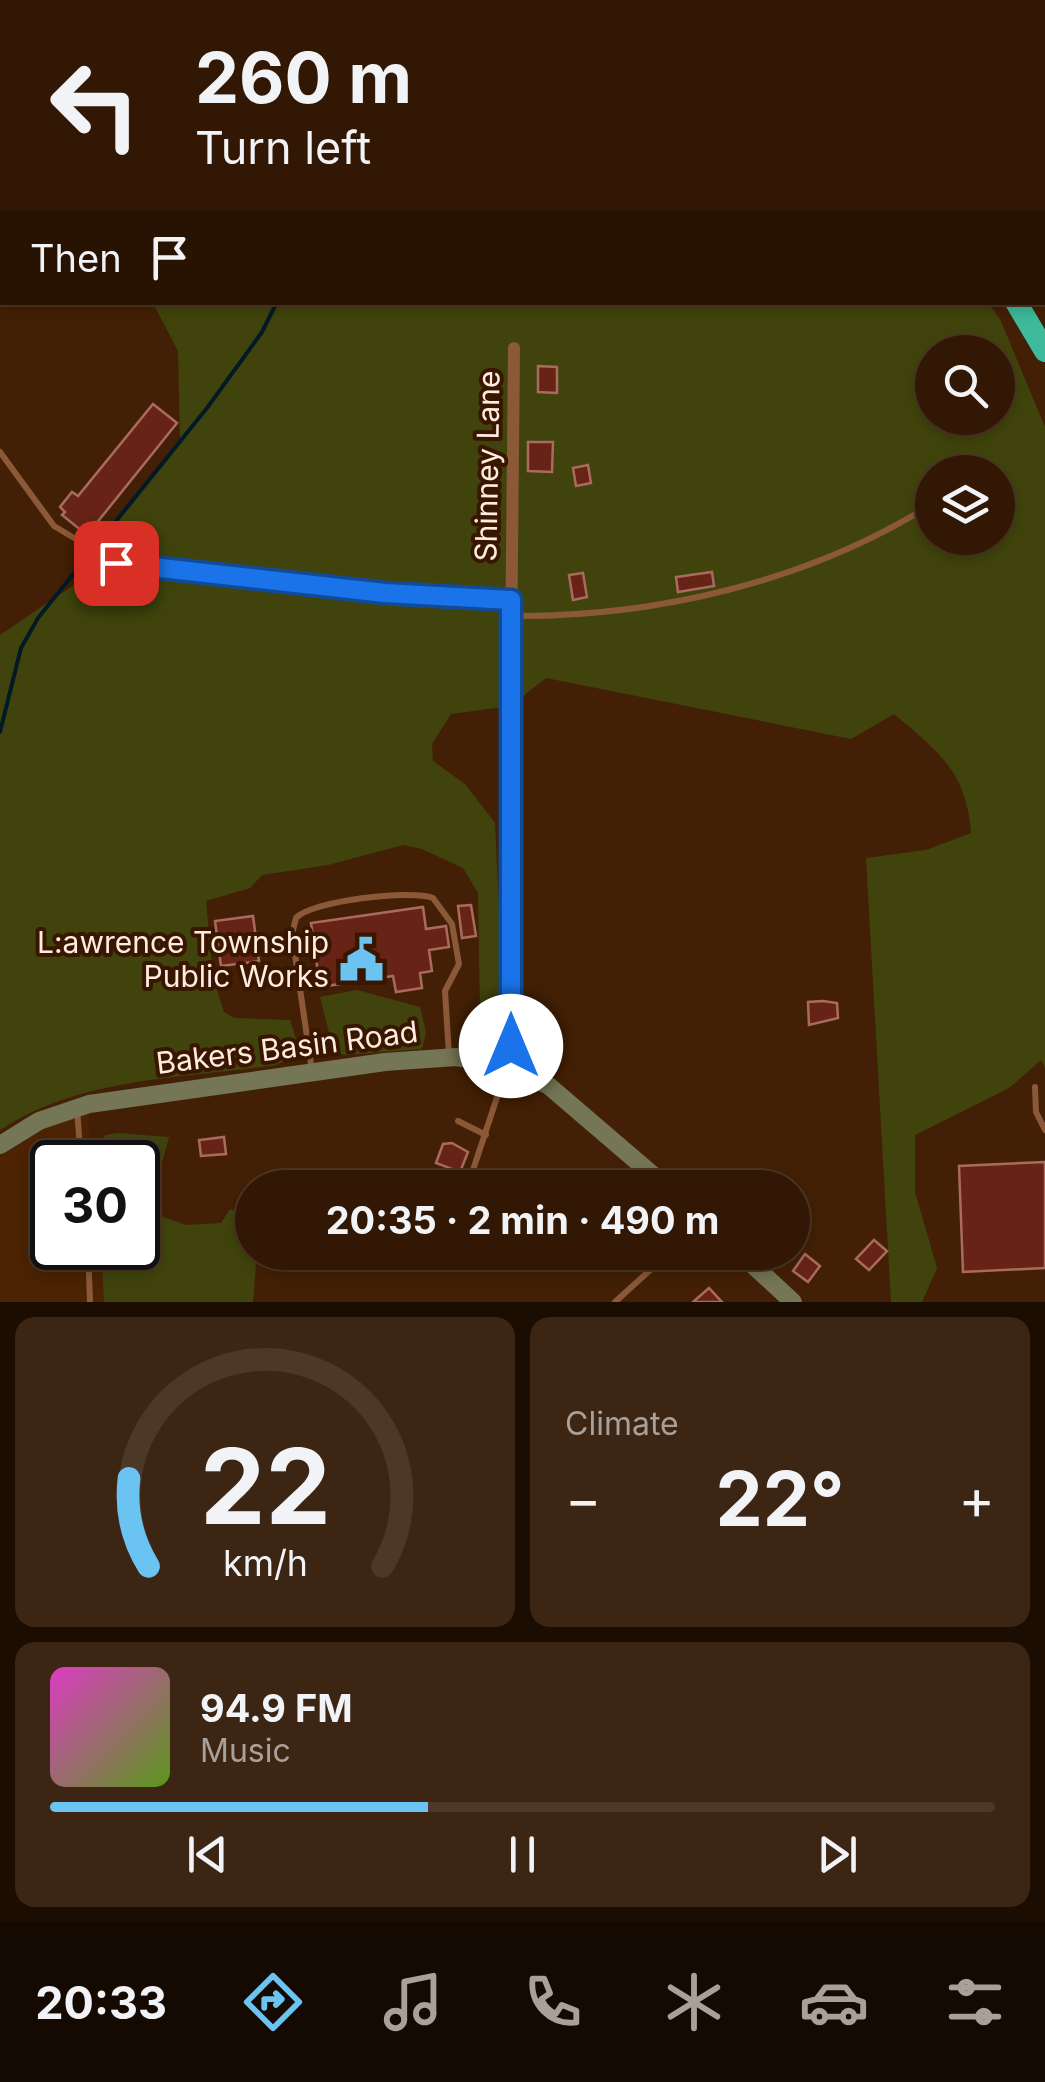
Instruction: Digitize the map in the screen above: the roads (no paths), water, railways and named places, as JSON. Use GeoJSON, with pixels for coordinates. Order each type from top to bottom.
{"type":"FeatureCollection","features":[{"type":"Feature","properties":{"kind":"highway"},"geometry":{"type":"LineString","coordinates":[[1018,305],[1045,351]]}},
{"type":"Feature","properties":{"kind":"main road","name":"Bakers Basin Road"},"geometry":{"type":"LineString","coordinates":[[0,1144],[77,1106],[449,1056],[507,1066],[548,1086],[647,1170]]}},
{"type":"Feature","properties":{"kind":"main road"},"geometry":{"type":"LineString","coordinates":[[759,1270],[794,1302]]}},
{"type":"Feature","properties":{"kind":"street","name":"Shinney Lane"},"geometry":{"type":"LineString","coordinates":[[507,1066],[511,1046],[514,348]]}},
{"type":"Feature","properties":{"kind":"lane"},"geometry":{"type":"LineString","coordinates":[[0,452],[44,517],[98,556],[160,570],[385,593],[511,600]]}},
{"type":"Feature","properties":{"kind":"lane"},"geometry":{"type":"LineString","coordinates":[[511,616],[657,605],[759,582],[888,532],[915,515]]}},
{"type":"Feature","properties":{"kind":"lane"},"geometry":{"type":"LineString","coordinates":[[312,1072],[294,922],[313,907],[407,894],[433,898],[452,924],[458,964],[444,993],[449,1056]]}},
{"type":"Feature","properties":{"kind":"lane"},"geometry":{"type":"LineString","coordinates":[[474,1170],[507,1066]]}},
{"type":"Feature","properties":{"kind":"lane"},"geometry":{"type":"LineString","coordinates":[[1035,1087],[1036,1112],[1045,1130]]}},
{"type":"Feature","properties":{"kind":"lane"},"geometry":{"type":"LineString","coordinates":[[77,1106],[80,1140]]}},
{"type":"Feature","properties":{"kind":"lane"},"geometry":{"type":"LineString","coordinates":[[458,1121],[486,1135]]}},
{"type":"Feature","properties":{"kind":"lane"},"geometry":{"type":"LineString","coordinates":[[89,1270],[90,1302]]}},
{"type":"Feature","properties":{"kind":"lane"},"geometry":{"type":"LineString","coordinates":[[615,1302],[650,1270]]}},
{"type":"Feature","properties":{"kind":"waterway"},"geometry":{"type":"LineString","coordinates":[[0,732],[21,648],[38,618],[207,408],[262,332],[276,305]]}},
{"type":"Feature","properties":{"kind":"place","name":"L:awrence Township Public Works"},"geometry":{"type":"Point","coordinates":[362,960]}}]}
